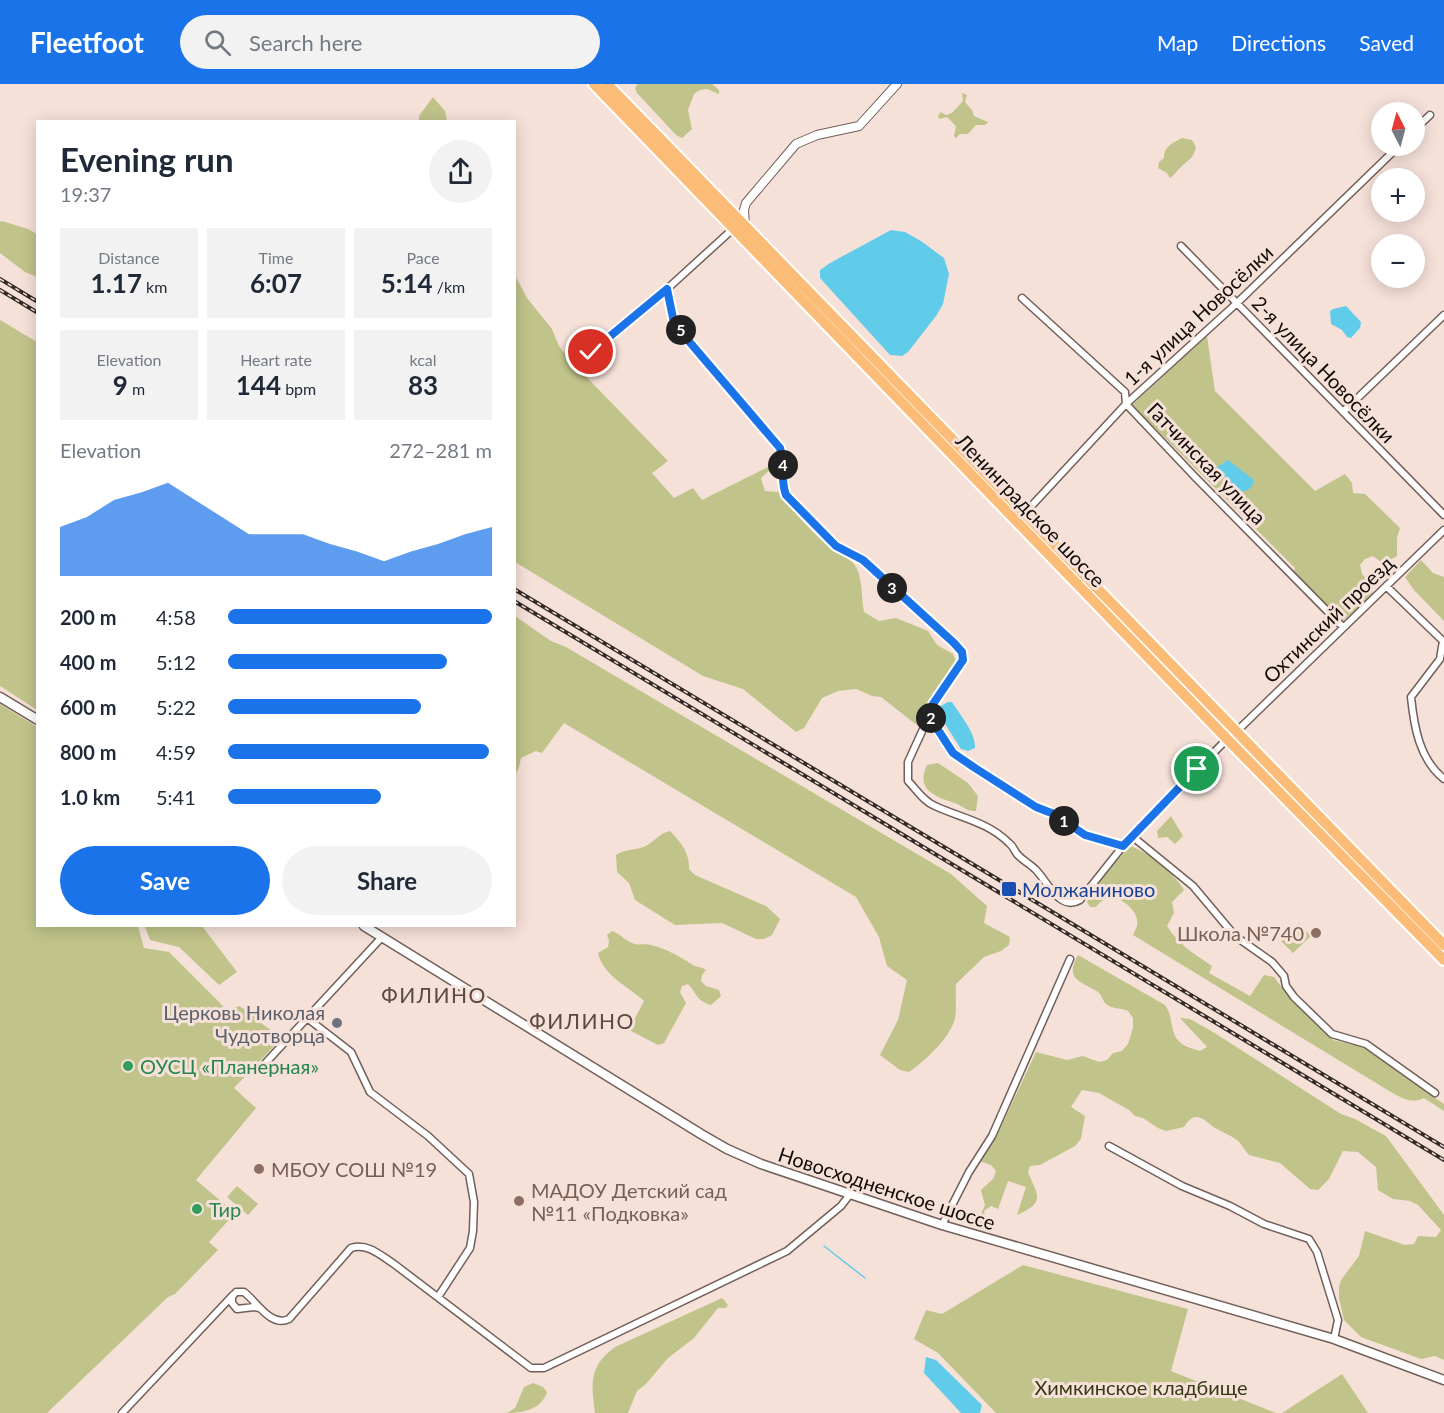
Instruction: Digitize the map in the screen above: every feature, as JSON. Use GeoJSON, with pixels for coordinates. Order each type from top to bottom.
{"type":"FeatureCollection","features":[{"type":"Feature","properties":{"kind":"highway","name":"Ленинградское шоссе"},"geometry":{"type":"LineString","coordinates":[[594,84],[740,227],[1024,514],[1444,960]]}},
{"type":"Feature","properties":{"kind":"highway","name":"Ленинградское шоссе"},"geometry":{"type":"LineString","coordinates":[[607,84],[724,204],[740,227],[1232,736],[1444,945]]}},
{"type":"Feature","properties":{"kind":"main road"},"geometry":{"type":"LineString","coordinates":[[0,697],[36,719]]}},
{"type":"Feature","properties":{"kind":"main road","name":"Новосходненское шоссе"},"geometry":{"type":"LineString","coordinates":[[366,927],[727,1149],[761,1164],[942,1225],[1334,1339],[1444,1380]]}},
{"type":"Feature","properties":{"kind":"street"},"geometry":{"type":"LineString","coordinates":[[579,359],[591,352],[740,227],[746,203],[796,144],[817,135],[859,126],[897,84]]}},
{"type":"Feature","properties":{"kind":"street"},"geometry":{"type":"LineString","coordinates":[[1425,120],[1430,115]]}},
{"type":"Feature","properties":{"kind":"street","name":"1-я улица Новосёлки"},"geometry":{"type":"LineString","coordinates":[[1024,514],[1126,404],[1237,303],[1389,156]]}},
{"type":"Feature","properties":{"kind":"street"},"geometry":{"type":"LineString","coordinates":[[724,204],[738,206],[746,203]]}},
{"type":"Feature","properties":{"kind":"street","name":"2-я улица Новосёлки"},"geometry":{"type":"LineString","coordinates":[[1181,246],[1444,515]]}},
{"type":"Feature","properties":{"kind":"street"},"geometry":{"type":"LineString","coordinates":[[667,289],[673,318],[681,332],[780,448],[783,458],[783,488],[786,495],[836,546],[863,560],[962,652],[963,660],[933,704],[929,716],[953,753],[1036,807],[1054,814],[1085,835],[1123,846]]}},
{"type":"Feature","properties":{"kind":"street","name":"Гатчинская улица"},"geometry":{"type":"LineString","coordinates":[[1022,298],[1125,392],[1126,404],[1343,627]]}},
{"type":"Feature","properties":{"kind":"street"},"geometry":{"type":"LineString","coordinates":[[1343,412],[1444,315]]}},
{"type":"Feature","properties":{"kind":"street","name":"Охтинский проезд"},"geometry":{"type":"LineString","coordinates":[[929,716],[908,762],[908,781],[923,798],[934,806],[967,817],[997,832],[1036,869],[1051,891],[1072,903],[1080,900],[1123,846],[1232,736],[1444,530]]}},
{"type":"Feature","properties":{"kind":"street"},"geometry":{"type":"LineString","coordinates":[[1386,586],[1443,641],[1440,659],[1411,697],[1413,719],[1422,750],[1437,773],[1444,779]]}},
{"type":"Feature","properties":{"kind":"street"},"geometry":{"type":"LineString","coordinates":[[1133,837],[1193,886],[1236,936],[1272,962],[1284,975],[1287,986],[1294,997],[1332,1034],[1366,1044],[1435,1093]]}},
{"type":"Feature","properties":{"kind":"street"},"geometry":{"type":"LineString","coordinates":[[259,1070],[382,937]]}},
{"type":"Feature","properties":{"kind":"street"},"geometry":{"type":"LineString","coordinates":[[942,1225],[969,1172],[992,1136],[1070,959]]}},
{"type":"Feature","properties":{"kind":"street"},"geometry":{"type":"LineString","coordinates":[[307,1018],[351,1052],[370,1092],[428,1136],[469,1174],[474,1202],[474,1231],[470,1248],[438,1297]]}},
{"type":"Feature","properties":{"kind":"street"},"geometry":{"type":"LineString","coordinates":[[1109,1146],[1182,1186],[1230,1206],[1264,1224],[1309,1239],[1317,1252],[1338,1320],[1334,1339]]}},
{"type":"Feature","properties":{"kind":"street"},"geometry":{"type":"LineString","coordinates":[[122,1413],[234,1294],[242,1291],[249,1295],[259,1308],[281,1322],[289,1319],[351,1248],[360,1245],[370,1248],[531,1368],[544,1368],[787,1251],[841,1206],[851,1193]]}},
{"type":"Feature","properties":{"kind":"street"},"geometry":{"type":"LineString","coordinates":[[234,1294],[233,1305],[237,1309],[259,1308]]}},
{"type":"Feature","properties":{"kind":"street"},"geometry":{"type":"LineString","coordinates":[[246,1308],[250,1304],[249,1295]]}},
{"type":"Feature","properties":{"kind":"street"},"geometry":{"type":"LineString","coordinates":[[223,1305],[233,1305]]}},
{"type":"Feature","properties":{"kind":"green space"},"geometry":{"type":"Polygon","coordinates":[[[638,84],[712,84],[719,90],[719,94],[707,89],[694,94],[688,110],[692,129],[682,138],[676,135],[637,93],[635,88],[638,84]]]}},
{"type":"Feature","properties":{"kind":"green space"},"geometry":{"type":"Polygon","coordinates":[[[962,93],[967,95],[965,102],[974,116],[988,122],[985,125],[976,125],[968,134],[960,134],[956,138],[954,136],[956,126],[947,117],[939,119],[938,116],[941,112],[946,115],[952,113],[963,101],[962,93]]]}},
{"type":"Feature","properties":{"kind":"green space"},"geometry":{"type":"Polygon","coordinates":[[[433,97],[445,111],[447,120],[419,120],[419,116],[433,97]]]}},
{"type":"Feature","properties":{"kind":"green space"},"geometry":{"type":"Polygon","coordinates":[[[1182,138],[1192,140],[1196,147],[1192,157],[1170,178],[1167,173],[1158,168],[1159,162],[1164,158],[1167,148],[1182,138]]]}},
{"type":"Feature","properties":{"kind":"green space"},"geometry":{"type":"Polygon","coordinates":[[[0,222],[28,229],[36,233],[36,277],[25,272],[0,253],[0,222]]]}},
{"type":"Feature","properties":{"kind":"green space"},"geometry":{"type":"Polygon","coordinates":[[[516,277],[527,298],[552,329],[559,346],[568,358],[668,461],[652,473],[674,498],[693,488],[702,500],[780,461],[761,478],[765,491],[779,492],[816,535],[830,548],[854,564],[860,577],[864,612],[879,621],[896,618],[928,631],[937,645],[953,654],[957,664],[933,696],[918,726],[881,697],[856,689],[838,691],[822,698],[804,728],[796,732],[743,689],[703,676],[516,563],[516,277]]]}},
{"type":"Feature","properties":{"kind":"green space"},"geometry":{"type":"Polygon","coordinates":[[[0,320],[36,341],[36,709],[0,686],[0,320]]]}},
{"type":"Feature","properties":{"kind":"green space"},"geometry":{"type":"Polygon","coordinates":[[[1207,336],[1215,391],[1315,491],[1345,474],[1352,483],[1353,493],[1365,494],[1400,528],[1397,538],[1397,556],[1381,562],[1373,556],[1365,559],[1360,565],[1362,574],[1373,587],[1372,595],[1342,621],[1294,573],[1295,568],[1132,405],[1207,336]]]}},
{"type":"Feature","properties":{"kind":"green space"},"geometry":{"type":"Polygon","coordinates":[[[1421,560],[1433,573],[1444,577],[1444,621],[1414,590],[1405,577],[1421,560]]]}},
{"type":"Feature","properties":{"kind":"green space"},"geometry":{"type":"Polygon","coordinates":[[[516,617],[551,641],[566,647],[951,874],[987,906],[984,923],[1010,937],[1009,945],[1001,951],[984,957],[956,984],[956,1014],[953,1025],[943,1041],[909,1072],[900,1070],[880,1055],[898,1020],[907,980],[887,966],[879,937],[856,897],[564,723],[542,753],[536,751],[521,758],[516,774],[516,617]]]}},
{"type":"Feature","properties":{"kind":"green space","name":"ОУСЦ «Планерная»"},"geometry":{"type":"Polygon","coordinates":[[[0,704],[36,726],[36,927],[138,927],[144,948],[169,952],[228,1011],[239,1006],[256,1016],[258,1021],[278,1035],[275,1040],[277,1043],[234,1088],[256,1108],[196,1180],[235,1213],[209,1242],[218,1250],[175,1294],[168,1297],[47,1413],[0,1413],[0,704]]]}},
{"type":"Feature","properties":{"kind":"green space"},"geometry":{"type":"Polygon","coordinates":[[[938,763],[968,783],[978,796],[976,811],[968,810],[929,791],[924,781],[924,774],[927,765],[938,763]]]}},
{"type":"Feature","properties":{"kind":"green space"},"geometry":{"type":"Polygon","coordinates":[[[1171,816],[1183,836],[1175,844],[1167,837],[1158,838],[1157,831],[1171,816]]]}},
{"type":"Feature","properties":{"kind":"green space"},"geometry":{"type":"Polygon","coordinates":[[[670,831],[684,848],[689,869],[695,875],[766,906],[780,919],[772,935],[764,939],[756,939],[722,923],[675,925],[635,900],[629,883],[617,872],[616,855],[645,846],[670,831]]]}},
{"type":"Feature","properties":{"kind":"green space"},"geometry":{"type":"Polygon","coordinates":[[[1131,846],[1161,864],[1184,890],[1172,902],[1174,913],[1167,926],[1182,944],[1212,966],[1209,973],[1250,996],[1264,975],[1274,977],[1289,997],[1333,1040],[1367,1048],[1383,1057],[1394,1069],[1444,1104],[1444,1111],[1424,1098],[1413,1101],[1397,1095],[1133,935],[1137,926],[1136,915],[1124,902],[1108,898],[1096,907],[1090,907],[1087,902],[1096,887],[1112,865],[1131,846]]]}},
{"type":"Feature","properties":{"kind":"green space"},"geometry":{"type":"Polygon","coordinates":[[[1299,923],[1311,936],[1293,953],[1281,941],[1299,923]]]}},
{"type":"Feature","properties":{"kind":"green space"},"geometry":{"type":"Polygon","coordinates":[[[145,927],[203,927],[237,972],[219,985],[179,947],[150,940],[145,927]]]}},
{"type":"Feature","properties":{"kind":"green space"},"geometry":{"type":"Polygon","coordinates":[[[612,931],[632,943],[649,944],[662,948],[706,970],[701,981],[706,986],[719,990],[721,996],[711,1005],[700,999],[688,984],[682,986],[680,992],[686,1003],[664,1043],[658,1045],[631,1031],[632,1024],[644,1001],[617,980],[601,961],[598,953],[608,947],[607,935],[612,931]]]}},
{"type":"Feature","properties":{"kind":"green space"},"geometry":{"type":"Polygon","coordinates":[[[1078,955],[1165,1005],[1175,1036],[1184,1045],[1200,1051],[1207,1047],[1180,1018],[1190,1019],[1213,1032],[1341,1114],[1386,1136],[1444,1215],[1444,1360],[1435,1356],[1421,1359],[1361,1337],[1344,1320],[1339,1286],[1359,1256],[1365,1231],[1405,1245],[1414,1244],[1418,1236],[1436,1237],[1441,1230],[1418,1205],[1410,1201],[1393,1199],[1378,1190],[1376,1167],[1358,1152],[1343,1151],[1329,1179],[1318,1190],[1310,1189],[1280,1163],[1249,1155],[1237,1140],[1199,1117],[1192,1118],[1184,1127],[1166,1131],[1135,1116],[1129,1110],[1099,1093],[1082,1090],[1071,1107],[1085,1116],[1081,1139],[1075,1146],[1040,1165],[1030,1166],[1028,1172],[1037,1197],[1033,1206],[1017,1215],[1026,1187],[1008,1181],[998,1209],[991,1206],[984,1211],[986,1220],[982,1228],[951,1218],[952,1211],[981,1214],[985,1205],[981,1190],[993,1179],[996,1171],[991,1165],[979,1161],[999,1131],[1036,1052],[1067,1060],[1083,1056],[1099,1062],[1107,1060],[1113,1053],[1122,1051],[1128,1044],[1133,1028],[1133,1018],[1128,1011],[1108,1006],[1098,992],[1076,979],[1073,970],[1078,955]]]}},
{"type":"Feature","properties":{"kind":"green space"},"geometry":{"type":"Polygon","coordinates":[[[237,1186],[258,1204],[248,1215],[227,1197],[237,1186]]]}},
{"type":"Feature","properties":{"kind":"green space"},"geometry":{"type":"Polygon","coordinates":[[[1023,1265],[1188,1309],[1171,1371],[1276,1413],[996,1413],[938,1353],[914,1339],[926,1310],[942,1314],[1023,1265]]]}},
{"type":"Feature","properties":{"kind":"green space"},"geometry":{"type":"Polygon","coordinates":[[[722,1298],[728,1305],[726,1308],[718,1308],[694,1338],[668,1358],[637,1391],[628,1413],[595,1413],[594,1376],[600,1361],[607,1354],[615,1347],[722,1298]]]}},
{"type":"Feature","properties":{"kind":"green space","name":"Химкинское кладбище"},"geometry":{"type":"Polygon","coordinates":[[[1342,1374],[1368,1413],[1282,1413],[1342,1374]]]}},
{"type":"Feature","properties":{"kind":"green space"},"geometry":{"type":"Polygon","coordinates":[[[533,1383],[543,1387],[547,1392],[545,1398],[531,1409],[507,1413],[515,1408],[524,1387],[533,1383]]]}},
{"type":"Feature","properties":{"kind":"water"},"geometry":{"type":"Polygon","coordinates":[[[891,230],[905,232],[944,258],[949,274],[943,304],[908,352],[902,356],[890,355],[820,278],[820,270],[830,263],[891,230]]]}},
{"type":"Feature","properties":{"kind":"water"},"geometry":{"type":"Polygon","coordinates":[[[1346,306],[1361,322],[1360,328],[1351,338],[1331,324],[1330,311],[1346,306]]]}},
{"type":"Feature","properties":{"kind":"water"},"geometry":{"type":"Polygon","coordinates":[[[1228,460],[1254,480],[1249,489],[1239,492],[1217,472],[1217,467],[1228,460]]]}},
{"type":"Feature","properties":{"kind":"water"},"geometry":{"type":"Polygon","coordinates":[[[952,702],[967,724],[975,742],[975,748],[968,751],[961,749],[938,713],[939,707],[952,702]]]}},
{"type":"Feature","properties":{"kind":"water"},"geometry":{"type":"Polygon","coordinates":[[[926,1357],[936,1360],[982,1405],[980,1413],[961,1413],[924,1373],[926,1357]]]}},
{"type":"Feature","properties":{"kind":"waterway"},"geometry":{"type":"LineString","coordinates":[[824,1246],[865,1278]]}},
{"type":"Feature","properties":{"kind":"railway"},"geometry":{"type":"LineString","coordinates":[[0,279],[36,301]]}},
{"type":"Feature","properties":{"kind":"railway"},"geometry":{"type":"LineString","coordinates":[[0,290],[36,312]]}},
{"type":"Feature","properties":{"kind":"railway"},"geometry":{"type":"LineString","coordinates":[[516,590],[1444,1147]]}},
{"type":"Feature","properties":{"kind":"railway"},"geometry":{"type":"LineString","coordinates":[[516,602],[1444,1160]]}},
{"type":"Feature","properties":{"kind":"place","name":"Молжаниново"},"geometry":{"type":"Point","coordinates":[1009,889]}},
{"type":"Feature","properties":{"kind":"place","name":"Школа №740"},"geometry":{"type":"Point","coordinates":[1316,933]}},
{"type":"Feature","properties":{"kind":"place","name":"Церковь Николая Чудотворца"},"geometry":{"type":"Point","coordinates":[337,1023]}},
{"type":"Feature","properties":{"kind":"place","name":"ОУСЦ «Планерная»"},"geometry":{"type":"Point","coordinates":[128,1066]}},
{"type":"Feature","properties":{"kind":"place","name":"МБОУ СОШ №19"},"geometry":{"type":"Point","coordinates":[259,1169]}},
{"type":"Feature","properties":{"kind":"place","name":"МАДОУ Детский сад №11 «Подковка»"},"geometry":{"type":"Point","coordinates":[519,1201]}},
{"type":"Feature","properties":{"kind":"place","name":"Тир"},"geometry":{"type":"Point","coordinates":[197,1209]}},
{"type":"Feature","properties":{"kind":"district","name":"ФИЛИНО"},"geometry":{"type":"Point","coordinates":[434,994]}},
{"type":"Feature","properties":{"kind":"district","name":"ФИЛИНО"},"geometry":{"type":"Point","coordinates":[582,1020]}},
{"type":"Feature","properties":{"kind":"route"},"geometry":{"type":"LineString","coordinates":[[591,352],[667,289],[673,318],[681,332],[780,448],[783,458],[783,488],[786,495],[836,546],[863,560],[962,652],[963,660],[933,704],[929,716],[953,753],[1005,786],[1015,795],[1054,814],[1085,835],[1109,844],[1123,846],[1197,769]]}}]}
